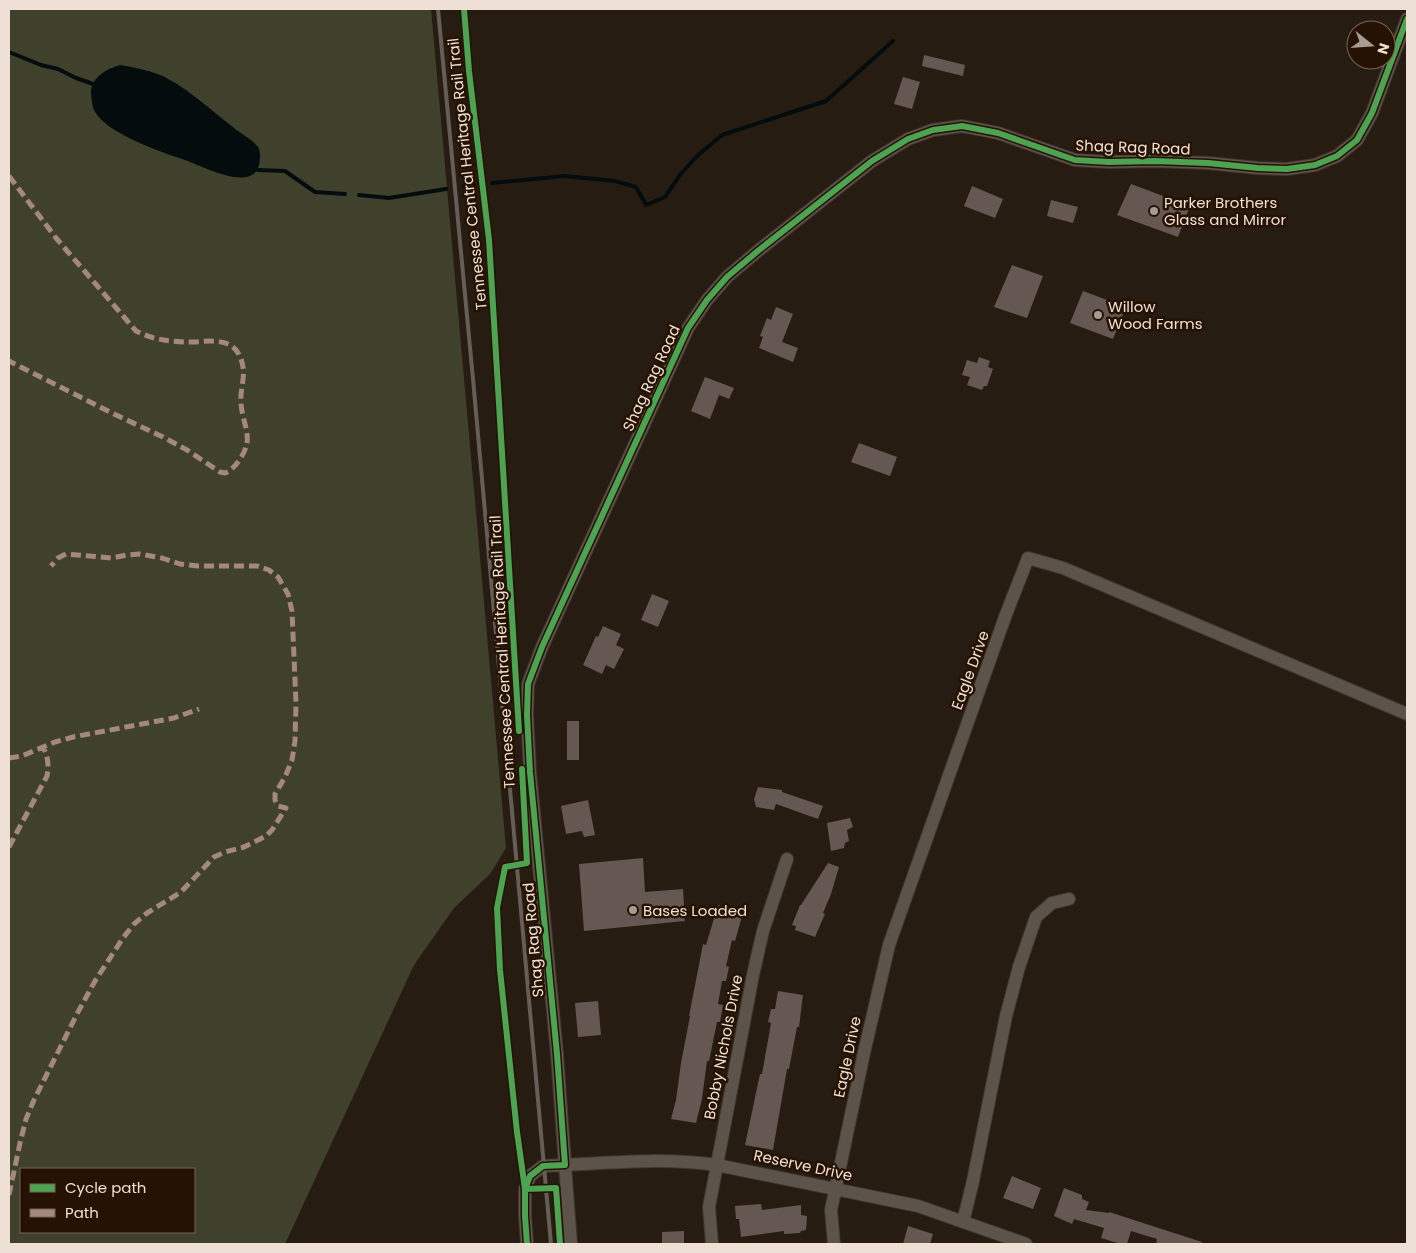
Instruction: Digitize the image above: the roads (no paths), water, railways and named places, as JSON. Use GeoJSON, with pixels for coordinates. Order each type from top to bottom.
{"type":"FeatureCollection","features":[{"type":"Feature","properties":{"kind":"street","name":"Shag Rag Road"},"geometry":{"type":"LineString","coordinates":[[571,1244],[557,1054],[530,772],[527,716],[528,684],[542,646],[688,328],[702,307],[727,277],[872,161],[908,139],[932,130],[962,126],[998,133],[1075,160],[1208,163],[1287,169],[1315,166],[1337,156],[1357,140],[1372,113],[1407,18]]}},
{"type":"Feature","properties":{"kind":"street","name":"Eagle Drive"},"geometry":{"type":"LineString","coordinates":[[836,1188],[889,945],[1028,558],[1072,572],[1407,714]]}},
{"type":"Feature","properties":{"kind":"street","name":"Bobby Nichols Drive"},"geometry":{"type":"LineString","coordinates":[[712,1244],[709,1207],[753,975],[763,931],[787,860]]}},
{"type":"Feature","properties":{"kind":"street"},"geometry":{"type":"LineString","coordinates":[[963,1222],[1006,1016],[1019,967],[1036,917],[1052,903],[1068,898]]}},
{"type":"Feature","properties":{"kind":"street","name":"Reserve Drive"},"geometry":{"type":"LineString","coordinates":[[565,1165],[690,1161],[717,1165],[918,1206],[1026,1244]]}},
{"type":"Feature","properties":{"kind":"street"},"geometry":{"type":"LineString","coordinates":[[528,1244],[525,1189],[530,1176],[543,1166],[565,1165]]}},
{"type":"Feature","properties":{"kind":"street"},"geometry":{"type":"LineString","coordinates":[[834,1244],[831,1210],[836,1188]]}},
{"type":"Feature","properties":{"kind":"waterway"},"geometry":{"type":"LineString","coordinates":[[492,183],[565,176],[615,181],[636,187],[646,205],[665,197],[680,175],[697,156],[722,135],[826,101],[893,41]]}},
{"type":"Feature","properties":{"kind":"waterway"},"geometry":{"type":"LineString","coordinates":[[9,52],[41,65],[58,69],[93,84]]}},
{"type":"Feature","properties":{"kind":"waterway"},"geometry":{"type":"LineString","coordinates":[[258,170],[285,171],[315,192],[345,194]]}},
{"type":"Feature","properties":{"kind":"waterway"},"geometry":{"type":"LineString","coordinates":[[464,186],[474,185]]}},
{"type":"Feature","properties":{"kind":"waterway"},"geometry":{"type":"LineString","coordinates":[[359,195],[389,198],[446,189]]}},
{"type":"Feature","properties":{"kind":"railway"},"geometry":{"type":"LineString","coordinates":[[438,9],[551,1244]]}},
{"type":"Feature","properties":{"kind":"place","name":"Parker Brothers Glass and Mirror"},"geometry":{"type":"Point","coordinates":[1154,211]}},
{"type":"Feature","properties":{"kind":"place","name":"Willow Wood Farms"},"geometry":{"type":"Point","coordinates":[1098,315]}},
{"type":"Feature","properties":{"kind":"place","name":"Bases Loaded"},"geometry":{"type":"Point","coordinates":[633,910]}}]}
